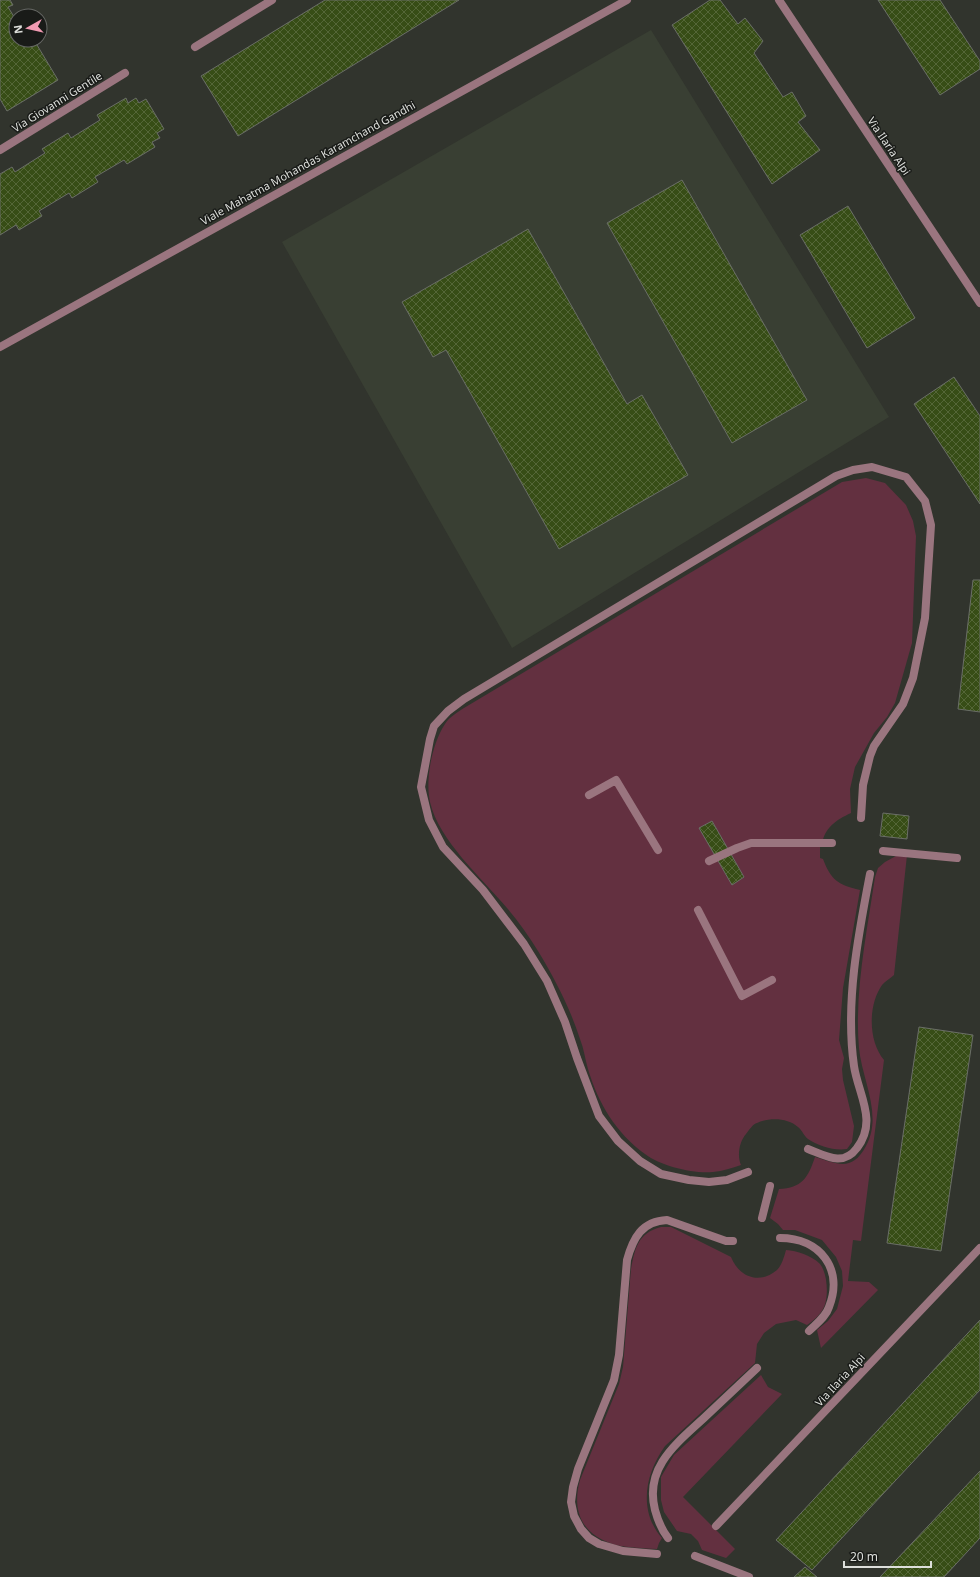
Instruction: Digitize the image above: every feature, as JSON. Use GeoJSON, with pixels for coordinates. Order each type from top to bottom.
{"type":"FeatureCollection","features":[{"type":"Feature","properties":{"kind":"street"},"geometry":{"type":"LineString","coordinates":[[195,47],[272,0]]}},
{"type":"Feature","properties":{"kind":"street","name":"Viale Mahatma Mohandas Karamchand Gandhi"},"geometry":{"type":"LineString","coordinates":[[0,347],[627,0]]}},
{"type":"Feature","properties":{"kind":"street","name":"Via Ilaria Alpi"},"geometry":{"type":"LineString","coordinates":[[779,0],[980,303]]}},
{"type":"Feature","properties":{"kind":"street","name":"Via Giovanni Gentile"},"geometry":{"type":"LineString","coordinates":[[0,150],[125,72]]}},
{"type":"Feature","properties":{"kind":"street"},"geometry":{"type":"LineString","coordinates":[[748,1172],[727,1180],[709,1182],[689,1180],[661,1174],[640,1161],[618,1141],[599,1116],[577,1058],[566,1022],[547,981],[524,944],[483,890],[443,847],[429,820],[421,786],[430,738],[434,726],[448,711],[464,699],[836,476],[853,470],[872,467],[906,477],[925,501],[931,525],[925,618],[913,678],[903,704],[874,746],[870,756],[863,784],[861,818]]}},
{"type":"Feature","properties":{"kind":"street"},"geometry":{"type":"LineString","coordinates":[[589,795],[616,780],[658,850]]}},
{"type":"Feature","properties":{"kind":"street"},"geometry":{"type":"LineString","coordinates":[[709,861],[751,843],[832,843]]}},
{"type":"Feature","properties":{"kind":"street"},"geometry":{"type":"LineString","coordinates":[[883,851],[957,858]]}},
{"type":"Feature","properties":{"kind":"street"},"geometry":{"type":"LineString","coordinates":[[808,1149],[837,1159],[844,1159],[852,1154],[858,1147],[865,1128],[866,1107],[854,1068],[851,1024],[856,960],[870,874]]}},
{"type":"Feature","properties":{"kind":"street"},"geometry":{"type":"LineString","coordinates":[[698,910],[742,996],[772,980]]}},
{"type":"Feature","properties":{"kind":"street"},"geometry":{"type":"LineString","coordinates":[[762,1218],[770,1186]]}},
{"type":"Feature","properties":{"kind":"street"},"geometry":{"type":"LineString","coordinates":[[657,1554],[612,1548],[599,1544],[589,1538],[574,1516],[571,1502],[572,1487],[614,1380],[618,1362],[627,1260],[631,1247],[643,1228],[658,1220],[667,1220],[733,1241]]}},
{"type":"Feature","properties":{"kind":"street"},"geometry":{"type":"LineString","coordinates":[[780,1238],[807,1243],[817,1249],[824,1255],[834,1278],[834,1288],[829,1308],[824,1316],[809,1331]]}},
{"type":"Feature","properties":{"kind":"street","name":"Via Ilaria Alpi"},"geometry":{"type":"LineString","coordinates":[[716,1526],[980,1248]]}},
{"type":"Feature","properties":{"kind":"street"},"geometry":{"type":"LineString","coordinates":[[668,1538],[661,1528],[652,1497],[656,1472],[676,1444],[757,1368]]}},
{"type":"Feature","properties":{"kind":"street"},"geometry":{"type":"LineString","coordinates":[[695,1556],[749,1577]]}},
{"type":"Feature","properties":{"kind":"shaded area"},"geometry":{"type":"Polygon","coordinates":[[[651,30],[889,417],[512,648],[282,242],[651,30]]]}},
{"type":"Feature","properties":{"kind":"shaded area"},"geometry":{"type":"Polygon","coordinates":[[[866,478],[885,483],[906,505],[913,521],[916,536],[912,643],[895,703],[887,717],[874,733],[855,767],[850,789],[851,813],[840,819],[828,829],[822,845],[820,845],[820,858],[823,859],[832,877],[841,884],[860,890],[843,988],[839,1040],[844,1058],[842,1069],[843,1080],[854,1126],[852,1142],[847,1149],[827,1147],[808,1139],[794,1124],[784,1120],[773,1119],[762,1121],[754,1125],[744,1137],[739,1149],[741,1165],[713,1172],[696,1172],[678,1168],[660,1162],[645,1154],[625,1137],[609,1116],[592,1082],[572,1016],[562,994],[544,962],[531,940],[515,918],[462,858],[442,831],[435,817],[430,802],[428,783],[433,751],[440,732],[447,721],[464,708],[842,482],[866,478]]]}},
{"type":"Feature","properties":{"kind":"shaded area"},"geometry":{"type":"Polygon","coordinates":[[[907,855],[894,975],[882,985],[877,993],[872,1013],[875,1043],[884,1060],[861,1241],[853,1240],[848,1281],[869,1282],[878,1290],[821,1348],[817,1330],[828,1321],[837,1309],[843,1286],[842,1271],[836,1257],[822,1240],[795,1230],[783,1230],[770,1218],[779,1189],[793,1187],[799,1184],[810,1171],[815,1157],[831,1162],[844,1164],[850,1163],[861,1154],[871,1134],[872,1110],[859,1048],[858,1006],[862,962],[875,877],[878,868],[896,856],[907,855]]]}},
{"type":"Feature","properties":{"kind":"shaded area"},"geometry":{"type":"Polygon","coordinates":[[[661,1227],[671,1227],[731,1257],[739,1270],[750,1277],[763,1277],[770,1275],[777,1270],[782,1263],[786,1250],[804,1254],[812,1258],[823,1268],[827,1293],[825,1305],[820,1314],[807,1325],[796,1320],[776,1324],[764,1333],[757,1344],[755,1363],[665,1446],[653,1468],[647,1492],[647,1504],[650,1516],[654,1527],[662,1538],[657,1549],[616,1545],[595,1536],[582,1521],[577,1502],[580,1480],[619,1384],[623,1367],[631,1269],[634,1254],[642,1237],[647,1233],[661,1227]]]}},
{"type":"Feature","properties":{"kind":"shaded area"},"geometry":{"type":"Polygon","coordinates":[[[761,1375],[768,1387],[782,1394],[683,1497],[735,1549],[726,1558],[702,1550],[698,1541],[691,1534],[677,1531],[664,1512],[661,1500],[661,1477],[674,1455],[761,1375]]]}},
{"type":"Feature","properties":{"kind":"building"},"geometry":{"type":"Polygon","coordinates":[[[0,0],[10,0],[13,5],[8,7],[8,48],[39,48],[58,80],[7,111],[0,99],[0,0]]]}},
{"type":"Feature","properties":{"kind":"building"},"geometry":{"type":"Polygon","coordinates":[[[325,0],[459,0],[238,136],[201,76],[325,0]]]}},
{"type":"Feature","properties":{"kind":"building"},"geometry":{"type":"Polygon","coordinates":[[[710,0],[720,0],[738,24],[745,18],[763,41],[754,53],[783,97],[792,92],[806,116],[798,122],[820,150],[772,184],[672,25],[710,0]]]}},
{"type":"Feature","properties":{"kind":"building"},"geometry":{"type":"Polygon","coordinates":[[[878,0],[940,0],[980,61],[980,69],[940,95],[878,0]]]}},
{"type":"Feature","properties":{"kind":"building"},"geometry":{"type":"Polygon","coordinates":[[[126,98],[128,103],[136,98],[139,103],[146,99],[164,129],[157,133],[160,138],[152,142],[155,147],[127,164],[124,160],[95,177],[98,182],[72,198],[69,193],[39,211],[42,216],[19,230],[16,225],[0,235],[0,174],[12,167],[15,172],[45,153],[42,149],[68,133],[71,138],[100,120],[97,115],[126,98]]]}},
{"type":"Feature","properties":{"kind":"building"},"geometry":{"type":"Polygon","coordinates":[[[682,180],[807,400],[732,443],[607,223],[682,180]]]}},
{"type":"Feature","properties":{"kind":"building"},"geometry":{"type":"Polygon","coordinates":[[[848,206],[915,318],[867,348],[800,235],[848,206]]]}},
{"type":"Feature","properties":{"kind":"building"},"geometry":{"type":"Polygon","coordinates":[[[528,229],[627,404],[642,395],[688,475],[559,549],[446,350],[433,357],[402,302],[528,229]]]}},
{"type":"Feature","properties":{"kind":"building"},"geometry":{"type":"Polygon","coordinates":[[[954,377],[980,416],[980,504],[914,404],[954,377]]]}},
{"type":"Feature","properties":{"kind":"building"},"geometry":{"type":"Polygon","coordinates":[[[973,580],[980,580],[980,712],[958,709],[973,580]]]}},
{"type":"Feature","properties":{"kind":"building"},"geometry":{"type":"Polygon","coordinates":[[[883,813],[909,816],[907,839],[880,836],[883,813]]]}},
{"type":"Feature","properties":{"kind":"building"},"geometry":{"type":"Polygon","coordinates":[[[712,821],[744,877],[732,885],[699,828],[712,821]]]}},
{"type":"Feature","properties":{"kind":"building"},"geometry":{"type":"Polygon","coordinates":[[[919,1027],[973,1035],[941,1251],[887,1243],[919,1027]]]}},
{"type":"Feature","properties":{"kind":"building"},"geometry":{"type":"Polygon","coordinates":[[[980,1320],[980,1390],[812,1570],[776,1540],[980,1320]]]}},
{"type":"Feature","properties":{"kind":"building"},"geometry":{"type":"Polygon","coordinates":[[[980,1471],[980,1538],[944,1577],[880,1577],[980,1471]]]}},
{"type":"Feature","properties":{"kind":"building"},"geometry":{"type":"Polygon","coordinates":[[[805,1567],[817,1577],[794,1577],[805,1567]]]}}]}
